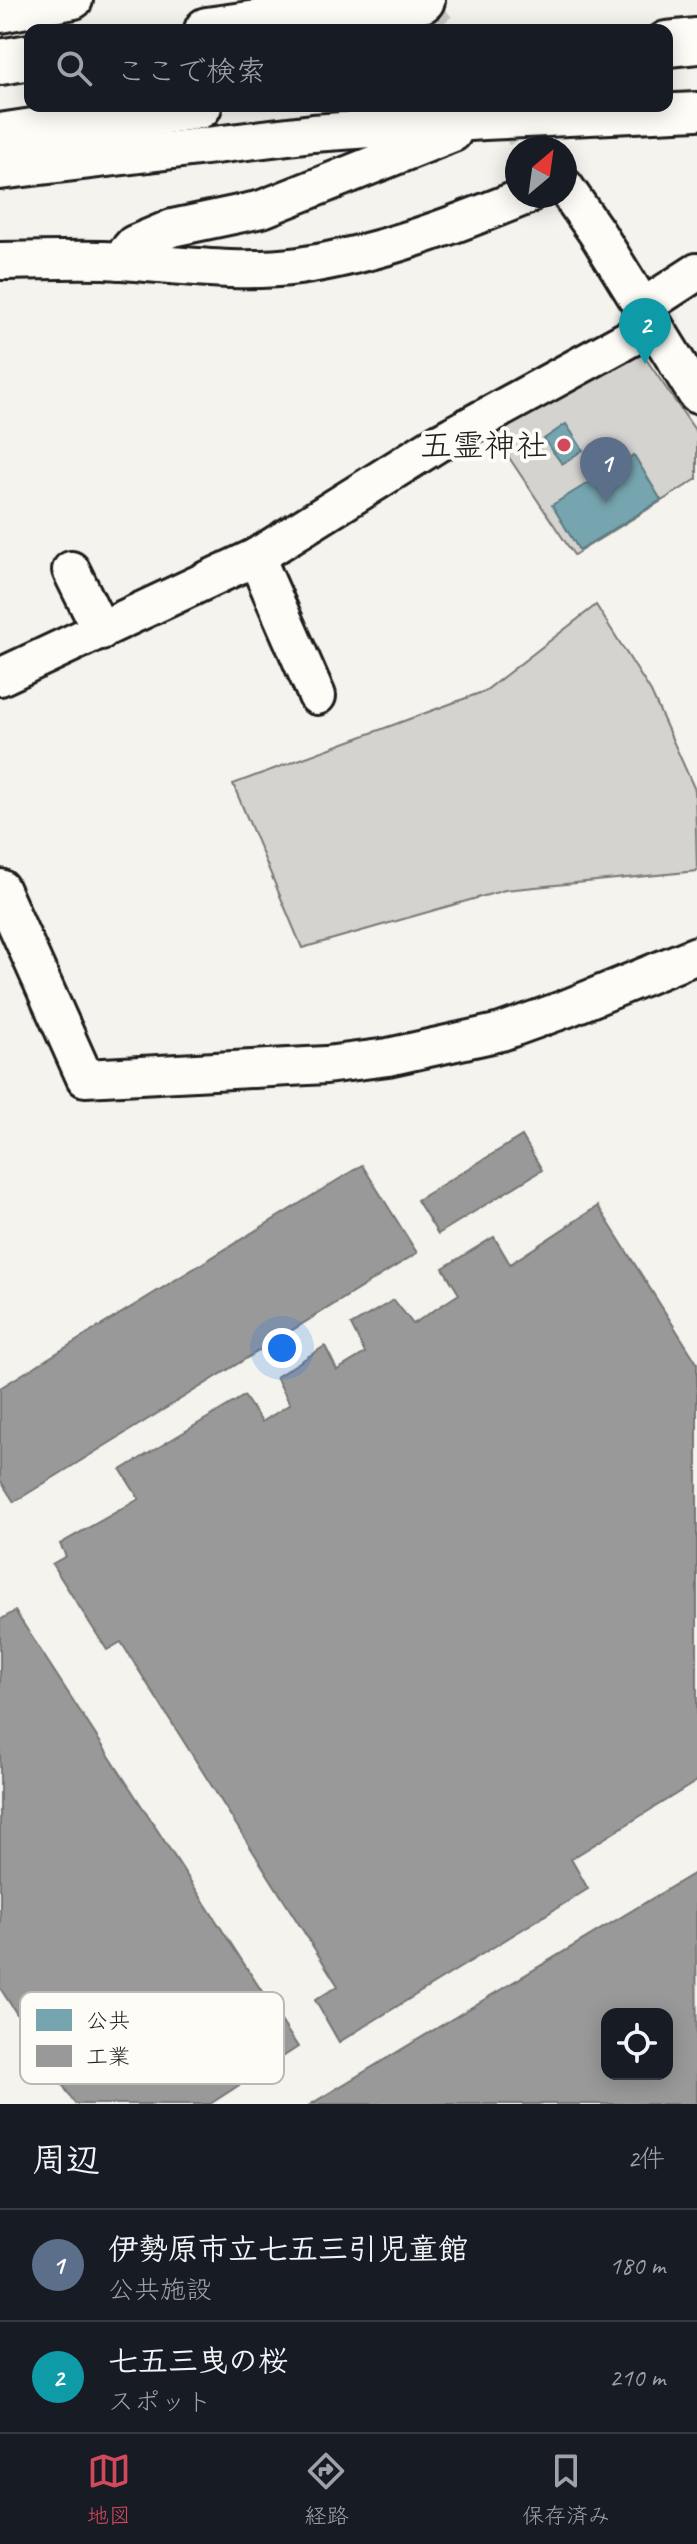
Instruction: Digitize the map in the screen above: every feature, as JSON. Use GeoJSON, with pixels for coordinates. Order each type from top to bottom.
{"type":"FeatureCollection","features":[{"type":"Feature","properties":{"kind":"highway"},"geometry":{"type":"LineString","coordinates":[[250,24],[422,0]]}},
{"type":"Feature","properties":{"kind":"highway"},"geometry":{"type":"LineString","coordinates":[[673,43],[697,41]]}},
{"type":"Feature","properties":{"kind":"highway"},"geometry":{"type":"LineString","coordinates":[[0,62],[24,58]]}},
{"type":"Feature","properties":{"kind":"highway"},"geometry":{"type":"LineString","coordinates":[[0,136],[159,112]]}},
{"type":"Feature","properties":{"kind":"street"},"geometry":{"type":"LineString","coordinates":[[0,14],[74,0]]}},
{"type":"Feature","properties":{"kind":"street"},"geometry":{"type":"LineString","coordinates":[[0,171],[313,133],[697,111]]}},
{"type":"Feature","properties":{"kind":"street"},"geometry":{"type":"LineString","coordinates":[[119,261],[134,244],[172,228],[262,209],[484,121]]}},
{"type":"Feature","properties":{"kind":"street"},"geometry":{"type":"LineString","coordinates":[[0,261],[119,261],[211,269],[296,266],[365,254],[429,235],[505,204]]}},
{"type":"Feature","properties":{"kind":"street"},"geometry":{"type":"LineString","coordinates":[[577,204],[697,395]]}},
{"type":"Feature","properties":{"kind":"street"},"geometry":{"type":"LineString","coordinates":[[0,677],[256,557],[648,316],[697,272]]}},
{"type":"Feature","properties":{"kind":"street"},"geometry":{"type":"LineString","coordinates":[[256,557],[317,696]]}},
{"type":"Feature","properties":{"kind":"street"},"geometry":{"type":"LineString","coordinates":[[71,570],[101,631]]}},
{"type":"Feature","properties":{"kind":"street"},"geometry":{"type":"LineString","coordinates":[[0,888],[85,1078],[326,1065],[388,1057],[501,1032],[697,955]]}},
{"type":"Feature","properties":{"kind":"shaded area"},"geometry":{"type":"Polygon","coordinates":[[[637,346],[697,433],[697,479],[574,555],[490,429],[637,346]]]}},
{"type":"Feature","properties":{"kind":"shaded area"},"geometry":{"type":"Polygon","coordinates":[[[596,605],[651,692],[695,790],[697,871],[505,890],[302,948],[233,784],[485,691],[596,605]]]}},
{"type":"Feature","properties":{"kind":"building: 公共","name":"五霊神社"},"geometry":{"type":"Polygon","coordinates":[[[566,424],[583,450],[562,464],[544,439],[566,424]]]}},
{"type":"Feature","properties":{"kind":"building: 公共"},"geometry":{"type":"Polygon","coordinates":[[[634,455],[661,500],[579,550],[552,505],[634,455]]]}},
{"type":"Feature","properties":{"kind":"building: 工業"},"geometry":{"type":"Polygon","coordinates":[[[522,1136],[542,1170],[438,1234],[417,1200],[522,1136]]]}},
{"type":"Feature","properties":{"kind":"building: 工業"},"geometry":{"type":"Polygon","coordinates":[[[362,1165],[417,1253],[14,1502],[0,1480],[0,1388],[362,1165]]]}},
{"type":"Feature","properties":{"kind":"building: 工業"},"geometry":{"type":"Polygon","coordinates":[[[598,1206],[697,1363],[697,1781],[571,1859],[588,1889],[339,2042],[315,2000],[338,1986],[121,1642],[107,1650],[52,1564],[66,1556],[60,1544],[139,1499],[121,1470],[244,1396],[262,1422],[290,1404],[276,1377],[325,1346],[337,1370],[365,1353],[351,1325],[394,1300],[413,1324],[459,1294],[443,1268],[494,1237],[510,1264],[598,1206]]]}},
{"type":"Feature","properties":{"kind":"building: 工業"},"geometry":{"type":"Polygon","coordinates":[[[15,1611],[262,1992],[20,1992],[20,2019],[0,1988],[0,1620],[15,1611]]]}},
{"type":"Feature","properties":{"kind":"building: 工業"},"geometry":{"type":"Polygon","coordinates":[[[696,1872],[697,2104],[311,2104],[696,1872]]]}},
{"type":"Feature","properties":{"kind":"building: 工業"},"geometry":{"type":"Polygon","coordinates":[[[284,2025],[298,2047],[284,2056],[284,2025]]]}},
{"type":"Feature","properties":{"kind":"building: 工業"},"geometry":{"type":"Polygon","coordinates":[[[62,2084],[241,2084],[210,2104],[75,2104],[62,2084]]]}},
{"type":"Feature","properties":{"kind":"tunnel"},"geometry":{"type":"LineString","coordinates":[[415,0],[434,24]]}},
{"type":"Feature","properties":{"kind":"tunnel"},"geometry":{"type":"LineString","coordinates":[[506,112],[525,136]]}},
{"type":"Feature","properties":{"kind":"place","name":"七五三曳の桜"},"geometry":{"type":"Point","coordinates":[645,364]}},
{"type":"Feature","properties":{"kind":"place","name":"五霊神社"},"geometry":{"type":"Point","coordinates":[564,445]}},
{"type":"Feature","properties":{"kind":"place","name":"伊勢原市立七五三引児童館"},"geometry":{"type":"Point","coordinates":[606,503]}}]}
